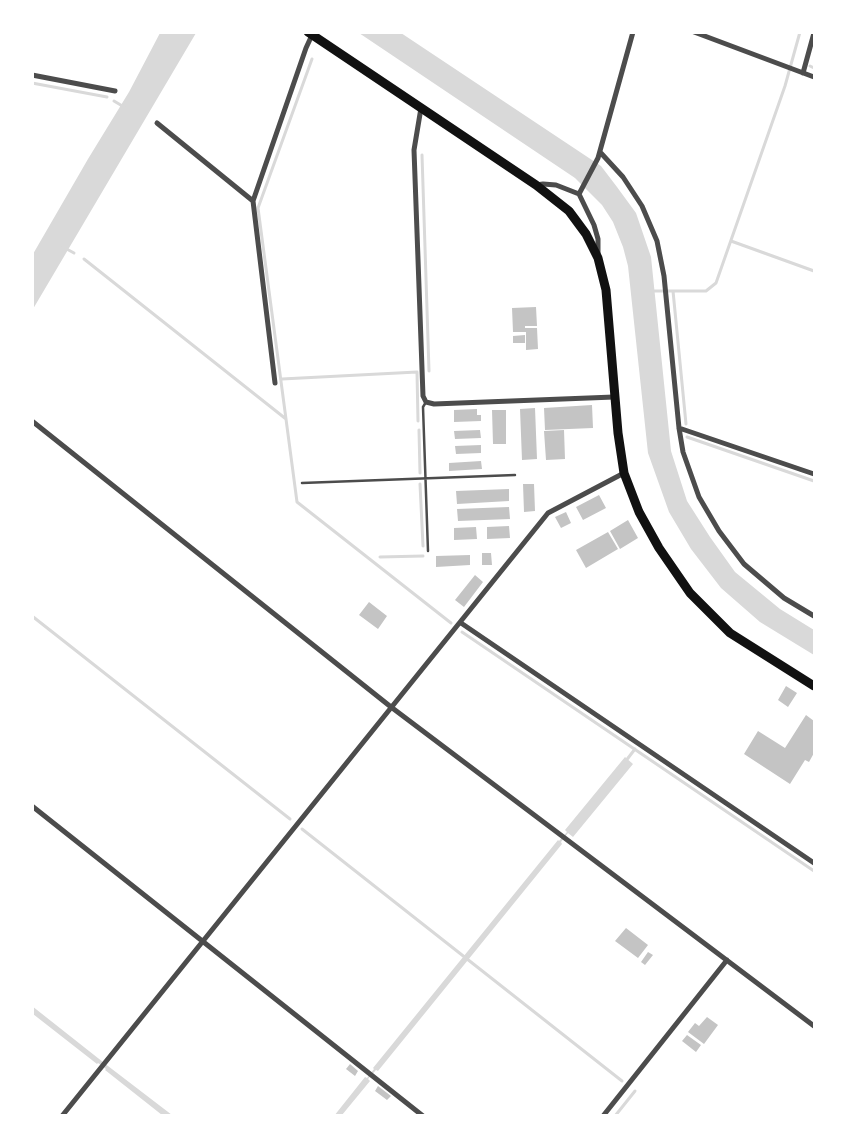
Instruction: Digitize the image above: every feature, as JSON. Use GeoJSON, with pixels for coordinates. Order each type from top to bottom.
{"type":"FeatureCollection","features":[{"type":"Feature","properties":{"kind":"highway"},"geometry":{"type":"LineString","coordinates":[[310,34],[536,185],[569,211],[586,234],[598,258],[606,290],[614,397],[624,473],[639,512],[659,548],[690,594],[730,633],[814,686]]}},
{"type":"Feature","properties":{"kind":"street"},"geometry":{"type":"LineString","coordinates":[[580,193],[600,152],[633,32]]}},
{"type":"Feature","properties":{"kind":"street"},"geometry":{"type":"LineString","coordinates":[[694,32],[814,77]]}},
{"type":"Feature","properties":{"kind":"street"},"geometry":{"type":"LineString","coordinates":[[804,73],[814,33]]}},
{"type":"Feature","properties":{"kind":"street"},"geometry":{"type":"LineString","coordinates":[[275,383],[252,201],[310,34]]}},
{"type":"Feature","properties":{"kind":"street"},"geometry":{"type":"LineString","coordinates":[[32,75],[115,91]]}},
{"type":"Feature","properties":{"kind":"street"},"geometry":{"type":"LineString","coordinates":[[421,108],[414,150],[423,396],[426,402],[434,404],[614,397]]}},
{"type":"Feature","properties":{"kind":"street"},"geometry":{"type":"LineString","coordinates":[[157,123],[252,201]]}},
{"type":"Feature","properties":{"kind":"street"},"geometry":{"type":"LineString","coordinates":[[600,152],[623,177],[642,206],[657,241],[665,286],[679,428],[683,452],[698,497],[719,531],[744,564],[784,598],[814,616]]}},
{"type":"Feature","properties":{"kind":"street"},"geometry":{"type":"LineString","coordinates":[[536,185],[556,185],[580,193],[598,238],[598,258]]}},
{"type":"Feature","properties":{"kind":"street"},"geometry":{"type":"LineString","coordinates":[[32,421],[391,707],[814,1026]]}},
{"type":"Feature","properties":{"kind":"street"},"geometry":{"type":"LineString","coordinates":[[679,428],[814,474]]}},
{"type":"Feature","properties":{"kind":"street"},"geometry":{"type":"LineString","coordinates":[[62,1116],[548,513],[624,473]]}},
{"type":"Feature","properties":{"kind":"street"},"geometry":{"type":"LineString","coordinates":[[461,623],[814,863]]}},
{"type":"Feature","properties":{"kind":"street"},"geometry":{"type":"LineString","coordinates":[[32,806],[423,1116]]}},
{"type":"Feature","properties":{"kind":"street"},"geometry":{"type":"LineString","coordinates":[[603,1116],[727,960]]}},
{"type":"Feature","properties":{"kind":"lane"},"geometry":{"type":"LineString","coordinates":[[426,402],[423,407],[428,550]]}},
{"type":"Feature","properties":{"kind":"lane"},"geometry":{"type":"LineString","coordinates":[[302,483],[515,475]]}},
{"type":"Feature","properties":{"kind":"shaded area"},"geometry":{"type":"Polygon","coordinates":[[[160,33],[196,33],[33,309],[33,254],[129,92],[160,33]]]}},
{"type":"Feature","properties":{"kind":"shaded area"},"geometry":{"type":"Polygon","coordinates":[[[359,33],[401,33],[601,166],[617,187],[636,213],[651,257],[671,451],[687,501],[735,572],[780,609],[814,630],[814,655],[760,622],[721,588],[691,549],[669,512],[648,453],[628,266],[613,222],[602,205],[575,178],[359,33]]]}},
{"type":"Feature","properties":{"kind":"shaded area"},"geometry":{"type":"Polygon","coordinates":[[[625,757],[633,764],[573,837],[568,833],[561,842],[562,844],[378,1071],[376,1070],[368,1079],[370,1081],[342,1115],[334,1116],[365,1077],[367,1078],[373,1068],[558,840],[567,832],[565,830],[625,757]]]}},
{"type":"Feature","properties":{"kind":"shaded area"},"geometry":{"type":"Polygon","coordinates":[[[32,1006],[172,1115],[162,1115],[106,1069],[33,1014],[32,1006]]]}},
{"type":"Feature","properties":{"kind":"building"},"geometry":{"type":"Polygon","coordinates":[[[536,307],[537,326],[525,326],[525,328],[537,328],[538,349],[526,350],[526,332],[513,332],[512,308],[536,307]]]}},
{"type":"Feature","properties":{"kind":"building"},"geometry":{"type":"Polygon","coordinates":[[[525,335],[525,343],[513,343],[513,336],[525,335]]]}},
{"type":"Feature","properties":{"kind":"building"},"geometry":{"type":"Polygon","coordinates":[[[592,405],[593,428],[545,430],[544,408],[592,405]]]}},
{"type":"Feature","properties":{"kind":"building"},"geometry":{"type":"Polygon","coordinates":[[[535,408],[537,459],[522,460],[520,409],[535,408]]]}},
{"type":"Feature","properties":{"kind":"building"},"geometry":{"type":"Polygon","coordinates":[[[477,409],[477,415],[481,415],[481,421],[454,422],[454,410],[477,409]]]}},
{"type":"Feature","properties":{"kind":"building"},"geometry":{"type":"Polygon","coordinates":[[[492,410],[506,410],[506,444],[493,444],[492,410]]]}},
{"type":"Feature","properties":{"kind":"building"},"geometry":{"type":"Polygon","coordinates":[[[480,430],[481,438],[455,439],[454,431],[480,430]]]}},
{"type":"Feature","properties":{"kind":"building"},"geometry":{"type":"Polygon","coordinates":[[[564,430],[565,459],[546,460],[544,431],[564,430]]]}},
{"type":"Feature","properties":{"kind":"building"},"geometry":{"type":"Polygon","coordinates":[[[481,445],[481,453],[456,454],[455,446],[481,445]]]}},
{"type":"Feature","properties":{"kind":"building"},"geometry":{"type":"Polygon","coordinates":[[[481,461],[482,469],[449,471],[449,463],[481,461]]]}},
{"type":"Feature","properties":{"kind":"building"},"geometry":{"type":"Polygon","coordinates":[[[523,484],[534,484],[535,511],[524,512],[523,484]]]}},
{"type":"Feature","properties":{"kind":"building"},"geometry":{"type":"Polygon","coordinates":[[[509,489],[509,501],[457,504],[456,491],[509,489]]]}},
{"type":"Feature","properties":{"kind":"building"},"geometry":{"type":"Polygon","coordinates":[[[599,495],[606,508],[583,520],[576,507],[599,495]]]}},
{"type":"Feature","properties":{"kind":"building"},"geometry":{"type":"Polygon","coordinates":[[[509,507],[510,519],[458,521],[457,509],[509,507]]]}},
{"type":"Feature","properties":{"kind":"building"},"geometry":{"type":"Polygon","coordinates":[[[566,512],[571,523],[561,528],[555,517],[566,512]]]}},
{"type":"Feature","properties":{"kind":"building"},"geometry":{"type":"Polygon","coordinates":[[[628,520],[638,538],[620,549],[610,531],[628,520]]]}},
{"type":"Feature","properties":{"kind":"building"},"geometry":{"type":"Polygon","coordinates":[[[509,526],[510,538],[487,539],[487,527],[509,526]]]}},
{"type":"Feature","properties":{"kind":"building"},"geometry":{"type":"Polygon","coordinates":[[[476,527],[477,539],[454,540],[454,528],[476,527]]]}},
{"type":"Feature","properties":{"kind":"building"},"geometry":{"type":"Polygon","coordinates":[[[608,532],[618,549],[586,568],[576,550],[608,532]]]}},
{"type":"Feature","properties":{"kind":"building"},"geometry":{"type":"Polygon","coordinates":[[[482,553],[491,553],[492,565],[482,565],[482,553]]]}},
{"type":"Feature","properties":{"kind":"building"},"geometry":{"type":"Polygon","coordinates":[[[470,555],[470,565],[436,567],[436,556],[470,555]]]}},
{"type":"Feature","properties":{"kind":"building"},"geometry":{"type":"Polygon","coordinates":[[[475,575],[483,582],[464,607],[455,600],[475,575]]]}},
{"type":"Feature","properties":{"kind":"building"},"geometry":{"type":"Polygon","coordinates":[[[369,602],[387,616],[378,629],[359,615],[369,602]]]}},
{"type":"Feature","properties":{"kind":"building"},"geometry":{"type":"Polygon","coordinates":[[[786,686],[797,693],[788,707],[778,700],[786,686]]]}},
{"type":"Feature","properties":{"kind":"building"},"geometry":{"type":"Polygon","coordinates":[[[806,715],[814,721],[814,753],[809,762],[805,760],[790,784],[744,754],[758,731],[785,748],[806,715]]]}},
{"type":"Feature","properties":{"kind":"building"},"geometry":{"type":"Polygon","coordinates":[[[626,928],[648,945],[638,958],[615,941],[626,928]]]}},
{"type":"Feature","properties":{"kind":"building"},"geometry":{"type":"Polygon","coordinates":[[[648,952],[653,955],[645,965],[641,962],[648,952]]]}},
{"type":"Feature","properties":{"kind":"building"},"geometry":{"type":"Polygon","coordinates":[[[707,1017],[718,1025],[704,1044],[688,1032],[695,1023],[699,1026],[707,1017]]]}},
{"type":"Feature","properties":{"kind":"building"},"geometry":{"type":"Polygon","coordinates":[[[687,1035],[701,1045],[696,1052],[682,1041],[687,1035]]]}},
{"type":"Feature","properties":{"kind":"building"},"geometry":{"type":"Polygon","coordinates":[[[350,1064],[358,1071],[355,1076],[346,1069],[350,1064]]]}},
{"type":"Feature","properties":{"kind":"building"},"geometry":{"type":"Polygon","coordinates":[[[378,1086],[391,1096],[387,1100],[375,1091],[378,1086]]]}},
{"type":"Feature","properties":{"kind":"waterway"},"geometry":{"type":"LineString","coordinates":[[651,291],[706,291],[716,283],[785,86],[800,32]]}},
{"type":"Feature","properties":{"kind":"waterway"},"geometry":{"type":"LineString","coordinates":[[312,59],[258,208],[297,502],[451,623]]}},
{"type":"Feature","properties":{"kind":"waterway"},"geometry":{"type":"LineString","coordinates":[[810,66],[814,68]]}},
{"type":"Feature","properties":{"kind":"waterway"},"geometry":{"type":"LineString","coordinates":[[32,83],[107,97]]}},
{"type":"Feature","properties":{"kind":"waterway"},"geometry":{"type":"LineString","coordinates":[[114,101],[124,107]]}},
{"type":"Feature","properties":{"kind":"waterway"},"geometry":{"type":"LineString","coordinates":[[422,155],[429,371]]}},
{"type":"Feature","properties":{"kind":"waterway"},"geometry":{"type":"LineString","coordinates":[[731,241],[814,271]]}},
{"type":"Feature","properties":{"kind":"waterway"},"geometry":{"type":"LineString","coordinates":[[63,247],[74,253]]}},
{"type":"Feature","properties":{"kind":"waterway"},"geometry":{"type":"LineString","coordinates":[[84,259],[286,419]]}},
{"type":"Feature","properties":{"kind":"waterway"},"geometry":{"type":"LineString","coordinates":[[673,291],[686,424]]}},
{"type":"Feature","properties":{"kind":"waterway"},"geometry":{"type":"LineString","coordinates":[[282,379],[417,372],[418,421]]}},
{"type":"Feature","properties":{"kind":"waterway"},"geometry":{"type":"LineString","coordinates":[[419,430],[420,473]]}},
{"type":"Feature","properties":{"kind":"waterway"},"geometry":{"type":"LineString","coordinates":[[687,437],[814,481]]}},
{"type":"Feature","properties":{"kind":"waterway"},"geometry":{"type":"LineString","coordinates":[[420,484],[423,546]]}},
{"type":"Feature","properties":{"kind":"waterway"},"geometry":{"type":"LineString","coordinates":[[380,557],[423,556]]}},
{"type":"Feature","properties":{"kind":"waterway"},"geometry":{"type":"LineString","coordinates":[[32,616],[290,819]]}},
{"type":"Feature","properties":{"kind":"waterway"},"geometry":{"type":"LineString","coordinates":[[462,632],[814,871]]}},
{"type":"Feature","properties":{"kind":"waterway"},"geometry":{"type":"LineString","coordinates":[[625,762],[635,749]]}},
{"type":"Feature","properties":{"kind":"waterway"},"geometry":{"type":"LineString","coordinates":[[302,829],[622,1081]]}},
{"type":"Feature","properties":{"kind":"waterway"},"geometry":{"type":"LineString","coordinates":[[615,1116],[635,1091]]}}]}
